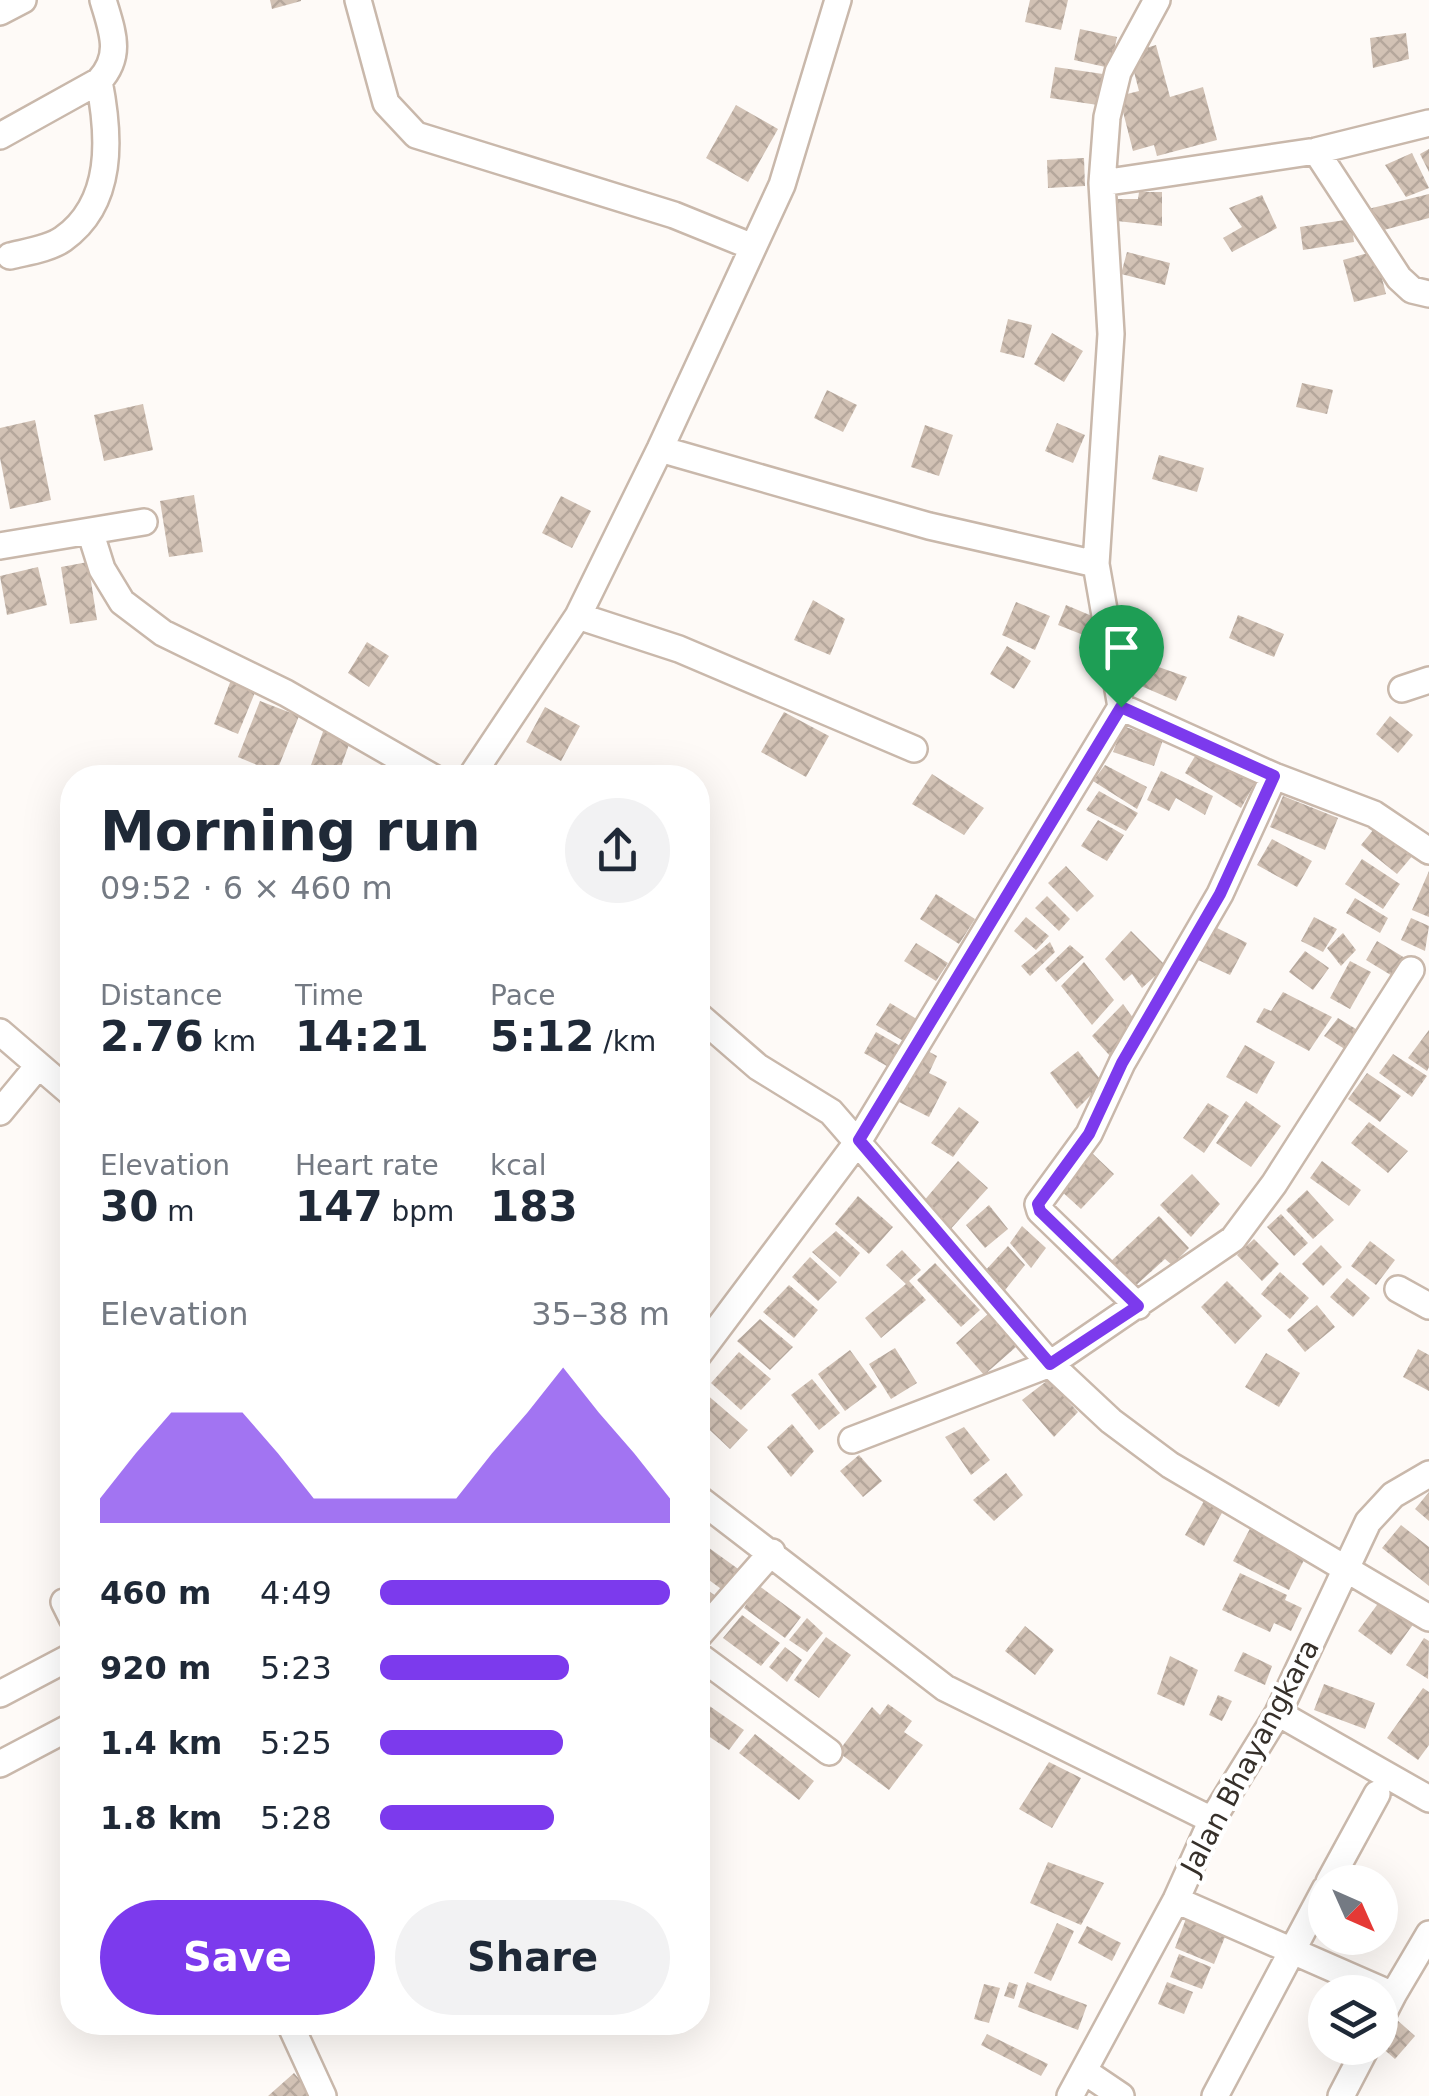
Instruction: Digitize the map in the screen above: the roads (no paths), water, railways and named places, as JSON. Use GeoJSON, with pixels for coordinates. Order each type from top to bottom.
{"type":"FeatureCollection","features":[{"type":"Feature","properties":{"kind":"street"},"geometry":{"type":"LineString","coordinates":[[0,12],[23,0]]}},
{"type":"Feature","properties":{"kind":"street"},"geometry":{"type":"LineString","coordinates":[[0,136],[99,81],[115,56],[103,0]]}},
{"type":"Feature","properties":{"kind":"street"},"geometry":{"type":"LineString","coordinates":[[358,0],[386,103],[416,135],[674,215],[753,247]]}},
{"type":"Feature","properties":{"kind":"street"},"geometry":{"type":"LineString","coordinates":[[479,765],[578,616],[660,449],[782,185],[838,0]]}},
{"type":"Feature","properties":{"kind":"street"},"geometry":{"type":"LineString","coordinates":[[710,1338],[859,1140],[1121,707],[1096,564],[1111,334],[1102,183],[1106,116],[1118,72],[1157,0]]}},
{"type":"Feature","properties":{"kind":"street"},"geometry":{"type":"LineString","coordinates":[[10,256],[60,242],[84,219],[98,198],[106,158],[106,116],[99,81]]}},
{"type":"Feature","properties":{"kind":"street"},"geometry":{"type":"LineString","coordinates":[[1102,183],[1316,151],[1429,123]]}},
{"type":"Feature","properties":{"kind":"street"},"geometry":{"type":"LineString","coordinates":[[1316,151],[1399,278],[1412,290],[1429,294]]}},
{"type":"Feature","properties":{"kind":"street"},"geometry":{"type":"LineString","coordinates":[[660,449],[928,526],[1096,564]]}},
{"type":"Feature","properties":{"kind":"street"},"geometry":{"type":"LineString","coordinates":[[0,546],[144,522]]}},
{"type":"Feature","properties":{"kind":"street"},"geometry":{"type":"LineString","coordinates":[[90,531],[102,570],[122,602],[162,633],[286,694],[411,765]]}},
{"type":"Feature","properties":{"kind":"street"},"geometry":{"type":"LineString","coordinates":[[578,616],[679,649],[914,749]]}},
{"type":"Feature","properties":{"kind":"street"},"geometry":{"type":"LineString","coordinates":[[1402,689],[1429,680]]}},
{"type":"Feature","properties":{"kind":"street"},"geometry":{"type":"LineString","coordinates":[[1121,707],[1274,776],[1374,814],[1429,851]]}},
{"type":"Feature","properties":{"kind":"street"},"geometry":{"type":"LineString","coordinates":[[1138,1306],[1040,1211],[1038,1204],[1089,1134],[1122,1063],[1220,894],[1274,776]]}},
{"type":"Feature","properties":{"kind":"street"},"geometry":{"type":"LineString","coordinates":[[852,1440],[1050,1364],[1233,1239],[1274,1184],[1411,970]]}},
{"type":"Feature","properties":{"kind":"street"},"geometry":{"type":"LineString","coordinates":[[710,1025],[758,1067],[831,1112],[1050,1364],[1112,1421],[1170,1465],[1346,1565],[1429,1618]]}},
{"type":"Feature","properties":{"kind":"street"},"geometry":{"type":"LineString","coordinates":[[0,1032],[60,1084]]}},
{"type":"Feature","properties":{"kind":"street"},"geometry":{"type":"LineString","coordinates":[[0,1112],[38,1066]]}},
{"type":"Feature","properties":{"kind":"street"},"geometry":{"type":"LineString","coordinates":[[1398,1289],[1429,1306]]}},
{"type":"Feature","properties":{"kind":"street","name":"Jalan Bhayangkara"},"geometry":{"type":"LineString","coordinates":[[1070,2096],[1176,1900],[1212,1820],[1278,1713],[1368,1522],[1393,1495],[1429,1474]]}},
{"type":"Feature","properties":{"kind":"street"},"geometry":{"type":"LineString","coordinates":[[710,1507],[944,1688],[1212,1820]]}},
{"type":"Feature","properties":{"kind":"street"},"geometry":{"type":"LineString","coordinates":[[710,1622],[772,1552]]}},
{"type":"Feature","properties":{"kind":"street"},"geometry":{"type":"LineString","coordinates":[[0,1694],[60,1662]]}},
{"type":"Feature","properties":{"kind":"street"},"geometry":{"type":"LineString","coordinates":[[710,1664],[828,1752]]}},
{"type":"Feature","properties":{"kind":"street"},"geometry":{"type":"LineString","coordinates":[[1278,1713],[1429,1799]]}},
{"type":"Feature","properties":{"kind":"street"},"geometry":{"type":"LineString","coordinates":[[0,1764],[60,1732]]}},
{"type":"Feature","properties":{"kind":"street"},"geometry":{"type":"LineString","coordinates":[[1338,1865],[1376,1794]]}},
{"type":"Feature","properties":{"kind":"street"},"geometry":{"type":"LineString","coordinates":[[1176,1900],[1350,1975]]}},
{"type":"Feature","properties":{"kind":"street"},"geometry":{"type":"LineString","coordinates":[[1215,2096],[1308,1920]]}},
{"type":"Feature","properties":{"kind":"street"},"geometry":{"type":"LineString","coordinates":[[1398,1987],[1429,1934]]}},
{"type":"Feature","properties":{"kind":"street"},"geometry":{"type":"LineString","coordinates":[[295,2035],[323,2096]]}},
{"type":"Feature","properties":{"kind":"street"},"geometry":{"type":"LineString","coordinates":[[1341,2096],[1357,2065]]}},
{"type":"Feature","properties":{"kind":"street"},"geometry":{"type":"LineString","coordinates":[[1084,2071],[1121,2096]]}}]}
